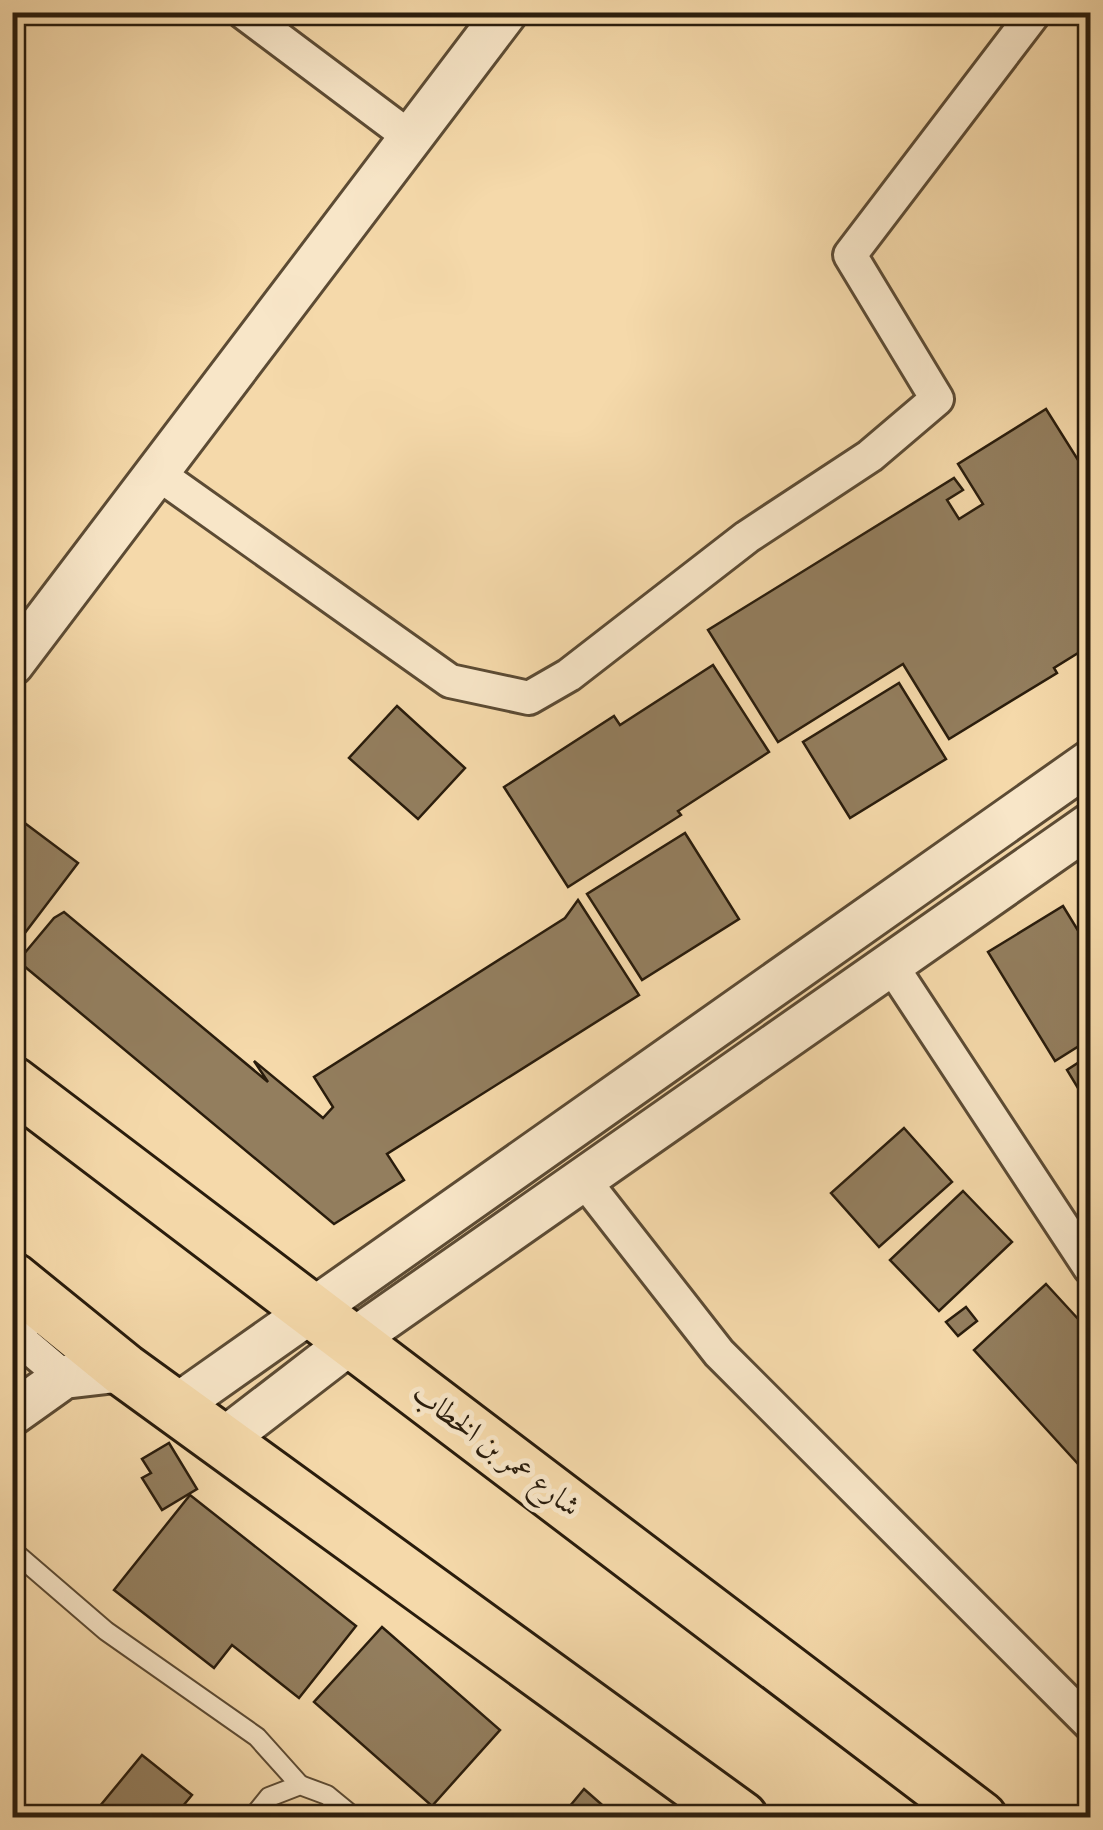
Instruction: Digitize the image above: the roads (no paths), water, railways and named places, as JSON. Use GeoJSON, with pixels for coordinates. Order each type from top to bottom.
{"type":"FeatureCollection","features":[{"type":"Feature","properties":{"kind":"main road","name":"شارع عمر بن الخطاب"},"geometry":{"type":"LineString","coordinates":[[12,1082],[980,1818]]}},
{"type":"Feature","properties":{"kind":"main road"},"geometry":{"type":"LineString","coordinates":[[20,1310],[124,1370],[741,1818]]}},
{"type":"Feature","properties":{"kind":"street"},"geometry":{"type":"LineString","coordinates":[[243,12],[411,138]]}},
{"type":"Feature","properties":{"kind":"street"},"geometry":{"type":"LineString","coordinates":[[12,664],[506,12]]}},
{"type":"Feature","properties":{"kind":"street"},"geometry":{"type":"LineString","coordinates":[[157,473],[450,681],[529,698],[569,675],[747,536],[870,456],[937,399],[850,255],[1035,12]]}},
{"type":"Feature","properties":{"kind":"street"},"geometry":{"type":"LineString","coordinates":[[175,1407],[1090,762]]}},
{"type":"Feature","properties":{"kind":"street"},"geometry":{"type":"LineString","coordinates":[[222,1441],[352,1340],[1090,825]]}},
{"type":"Feature","properties":{"kind":"street"},"geometry":{"type":"LineString","coordinates":[[890,965],[1090,1266]]}},
{"type":"Feature","properties":{"kind":"street"},"geometry":{"type":"LineString","coordinates":[[583,1179],[719,1354],[1090,1724]]}},
{"type":"Feature","properties":{"kind":"street"},"geometry":{"type":"LineString","coordinates":[[20,1310],[64,1377]]}},
{"type":"Feature","properties":{"kind":"street"},"geometry":{"type":"LineString","coordinates":[[12,1414],[64,1377],[124,1370]]}},
{"type":"Feature","properties":{"kind":"lane"},"geometry":{"type":"LineString","coordinates":[[12,1550],[106,1631],[257,1737],[300,1785],[328,1796],[355,1818]]}},
{"type":"Feature","properties":{"kind":"lane"},"geometry":{"type":"LineString","coordinates":[[252,1818],[269,1797],[300,1785]]}}]}
